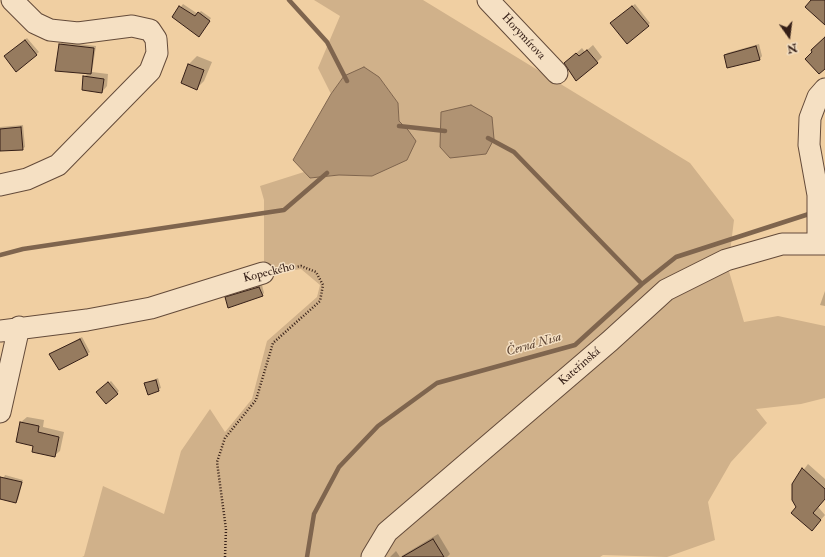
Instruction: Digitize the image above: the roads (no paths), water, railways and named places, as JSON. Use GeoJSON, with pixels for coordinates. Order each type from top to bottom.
{"type":"FeatureCollection","features":[{"type":"Feature","properties":{"kind":"street"},"geometry":{"type":"LineString","coordinates":[[0,185],[27,179],[58,165],[150,71],[157,53],[156,39],[150,30],[132,26],[78,33],[50,30],[35,23],[12,0]]}},
{"type":"Feature","properties":{"kind":"street","name":"Horymírova"},"geometry":{"type":"LineString","coordinates":[[488,0],[557,73]]}},
{"type":"Feature","properties":{"kind":"street"},"geometry":{"type":"LineString","coordinates":[[820,237],[818,195],[809,145],[810,118],[818,97],[825,89]]}},
{"type":"Feature","properties":{"kind":"street","name":"Kateřinská"},"geometry":{"type":"LineString","coordinates":[[372,557],[387,532],[610,341],[666,290],[726,260],[782,244],[820,237]]}},
{"type":"Feature","properties":{"kind":"street","name":"Kopeckého"},"geometry":{"type":"LineString","coordinates":[[9,329],[87,320],[150,308],[264,273]]}},
{"type":"Feature","properties":{"kind":"street"},"geometry":{"type":"LineString","coordinates":[[0,412],[9,329]]}},
{"type":"Feature","properties":{"kind":"waterway"},"geometry":{"type":"LineString","coordinates":[[289,0],[327,42],[347,81]]}},
{"type":"Feature","properties":{"kind":"waterway"},"geometry":{"type":"LineString","coordinates":[[399,126],[445,131]]}},
{"type":"Feature","properties":{"kind":"waterway"},"geometry":{"type":"LineString","coordinates":[[488,138],[514,152],[642,284]]}},
{"type":"Feature","properties":{"kind":"waterway"},"geometry":{"type":"LineString","coordinates":[[0,255],[23,249],[284,210],[327,173]]}},
{"type":"Feature","properties":{"kind":"waterway","name":"Černá Nisa"},"geometry":{"type":"LineString","coordinates":[[307,557],[314,514],[339,467],[378,426],[437,383],[575,345],[642,284],[676,257],[812,213]]}}]}
